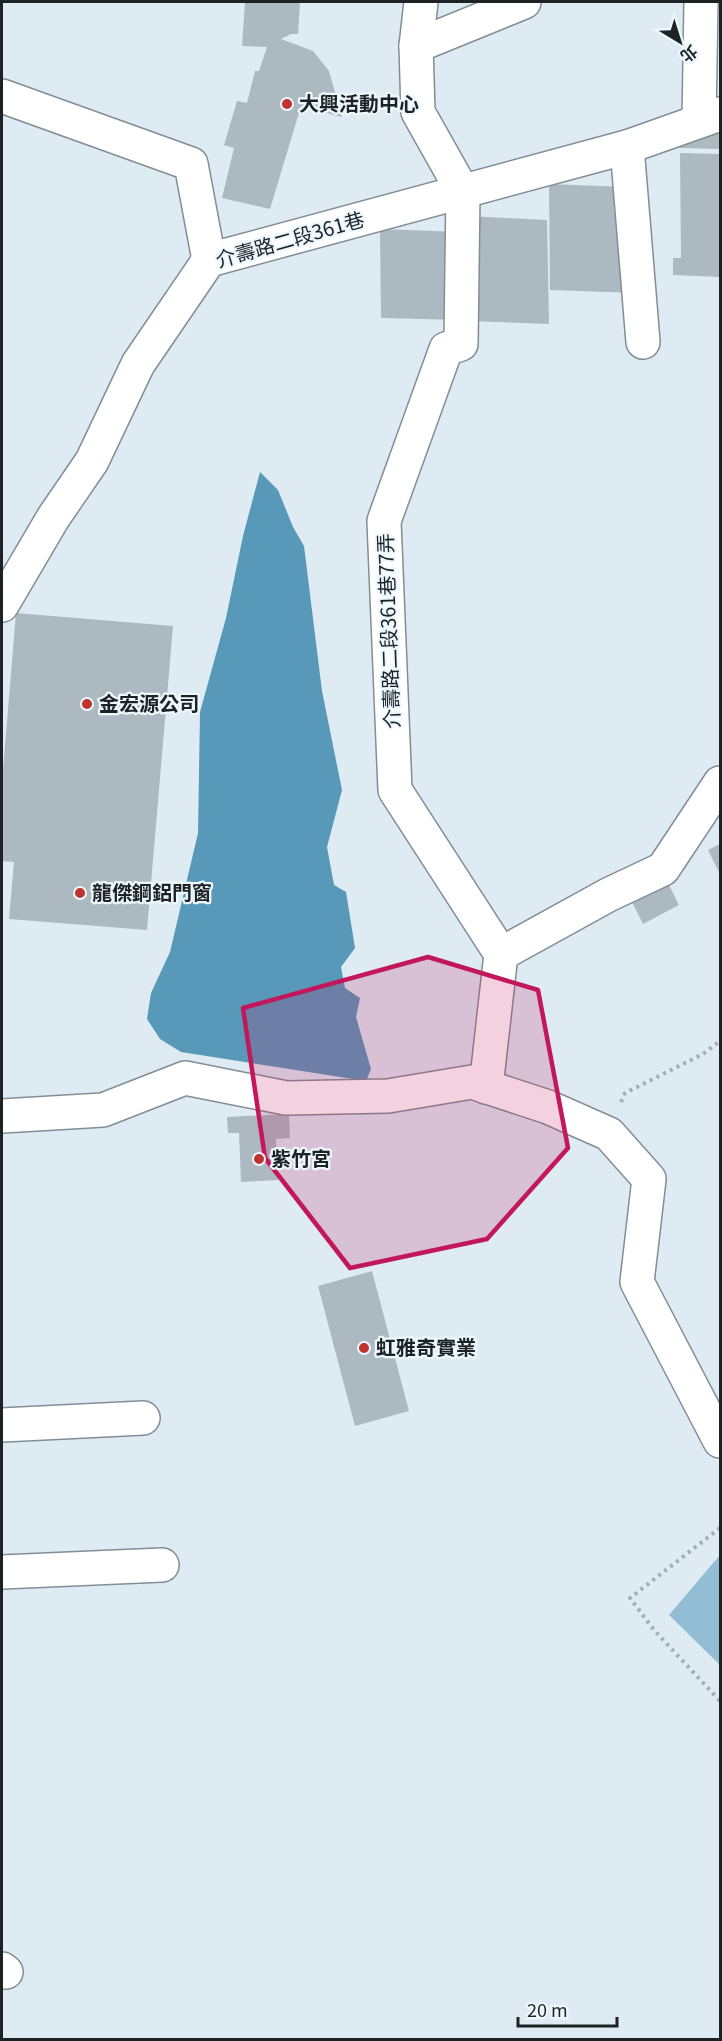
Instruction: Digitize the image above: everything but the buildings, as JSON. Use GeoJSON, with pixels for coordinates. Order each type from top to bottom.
{"type":"FeatureCollection","features":[{"type":"Feature","properties":{"kind":"street"},"geometry":{"type":"LineString","coordinates":[[421,2],[416,46],[418,112],[464,192]]}},
{"type":"Feature","properties":{"kind":"street"},"geometry":{"type":"LineString","coordinates":[[416,46],[524,2]]}},
{"type":"Feature","properties":{"kind":"street"},"geometry":{"type":"LineString","coordinates":[[700,2],[710,118]]}},
{"type":"Feature","properties":{"kind":"street"},"geometry":{"type":"LineString","coordinates":[[2,96],[191,164],[209,260]]}},
{"type":"Feature","properties":{"kind":"street","name":"介壽路二段361巷"},"geometry":{"type":"LineString","coordinates":[[2,604],[53,518],[92,461],[138,363],[209,260],[627,147],[710,118]]}},
{"type":"Feature","properties":{"kind":"street"},"geometry":{"type":"LineString","coordinates":[[627,147],[643,342]]}},
{"type":"Feature","properties":{"kind":"street","name":"介壽路二段361巷77弄"},"geometry":{"type":"LineString","coordinates":[[464,192],[461,344],[446,349],[384,521],[395,790],[501,954]]}},
{"type":"Feature","properties":{"kind":"street"},"geometry":{"type":"LineString","coordinates":[[486,1087],[501,954],[608,894],[663,869],[720,783]]}},
{"type":"Feature","properties":{"kind":"street"},"geometry":{"type":"LineString","coordinates":[[2,1116],[103,1110],[185,1078],[286,1098],[388,1096],[472,1082],[548,1107],[609,1134],[649,1179],[637,1282],[720,1441]]}},
{"type":"Feature","properties":{"kind":"street"},"geometry":{"type":"LineString","coordinates":[[2,1425],[143,1418]]}},
{"type":"Feature","properties":{"kind":"street"},"geometry":{"type":"LineString","coordinates":[[2,1572],[162,1565]]}},
{"type":"Feature","properties":{"kind":"path"},"geometry":{"type":"LineString","coordinates":[[609,1134],[625,1093],[703,1053],[720,1041]]}},
{"type":"Feature","properties":{"kind":"path"},"geometry":{"type":"LineString","coordinates":[[720,1528],[630,1598],[654,1630],[720,1701]]}},
{"type":"Feature","properties":{"kind":"highlighted area"},"geometry":{"type":"Polygon","coordinates":[[[428,957],[538,990],[568,1148],[487,1239],[350,1268],[265,1158],[243,1008],[428,957]]]}},
{"type":"Feature","properties":{"kind":"shaded area"},"geometry":{"type":"Polygon","coordinates":[[[260,472],[278,490],[293,527],[304,546],[322,691],[342,790],[327,847],[334,885],[346,892],[355,948],[341,967],[345,988],[360,998],[356,1017],[371,1069],[366,1081],[181,1052],[160,1039],[147,1019],[151,993],[170,952],[198,833],[200,712],[226,618],[243,536],[260,472]]]}},
{"type":"Feature","properties":{"kind":"shaded area"},"geometry":{"type":"Polygon","coordinates":[[[720,1555],[720,1665],[669,1615],[720,1555]]]}},
{"type":"Feature","properties":{"kind":"place","name":"大興活動中心"},"geometry":{"type":"Point","coordinates":[287,104]}},
{"type":"Feature","properties":{"kind":"place","name":"金宏源公司"},"geometry":{"type":"Point","coordinates":[87,704]}},
{"type":"Feature","properties":{"kind":"place","name":"龍傑鋼鋁門窗"},"geometry":{"type":"Point","coordinates":[80,893]}},
{"type":"Feature","properties":{"kind":"place","name":"紫竹宮"},"geometry":{"type":"Point","coordinates":[259,1159]}},
{"type":"Feature","properties":{"kind":"place","name":"虹雅奇實業"},"geometry":{"type":"Point","coordinates":[364,1348]}}]}
